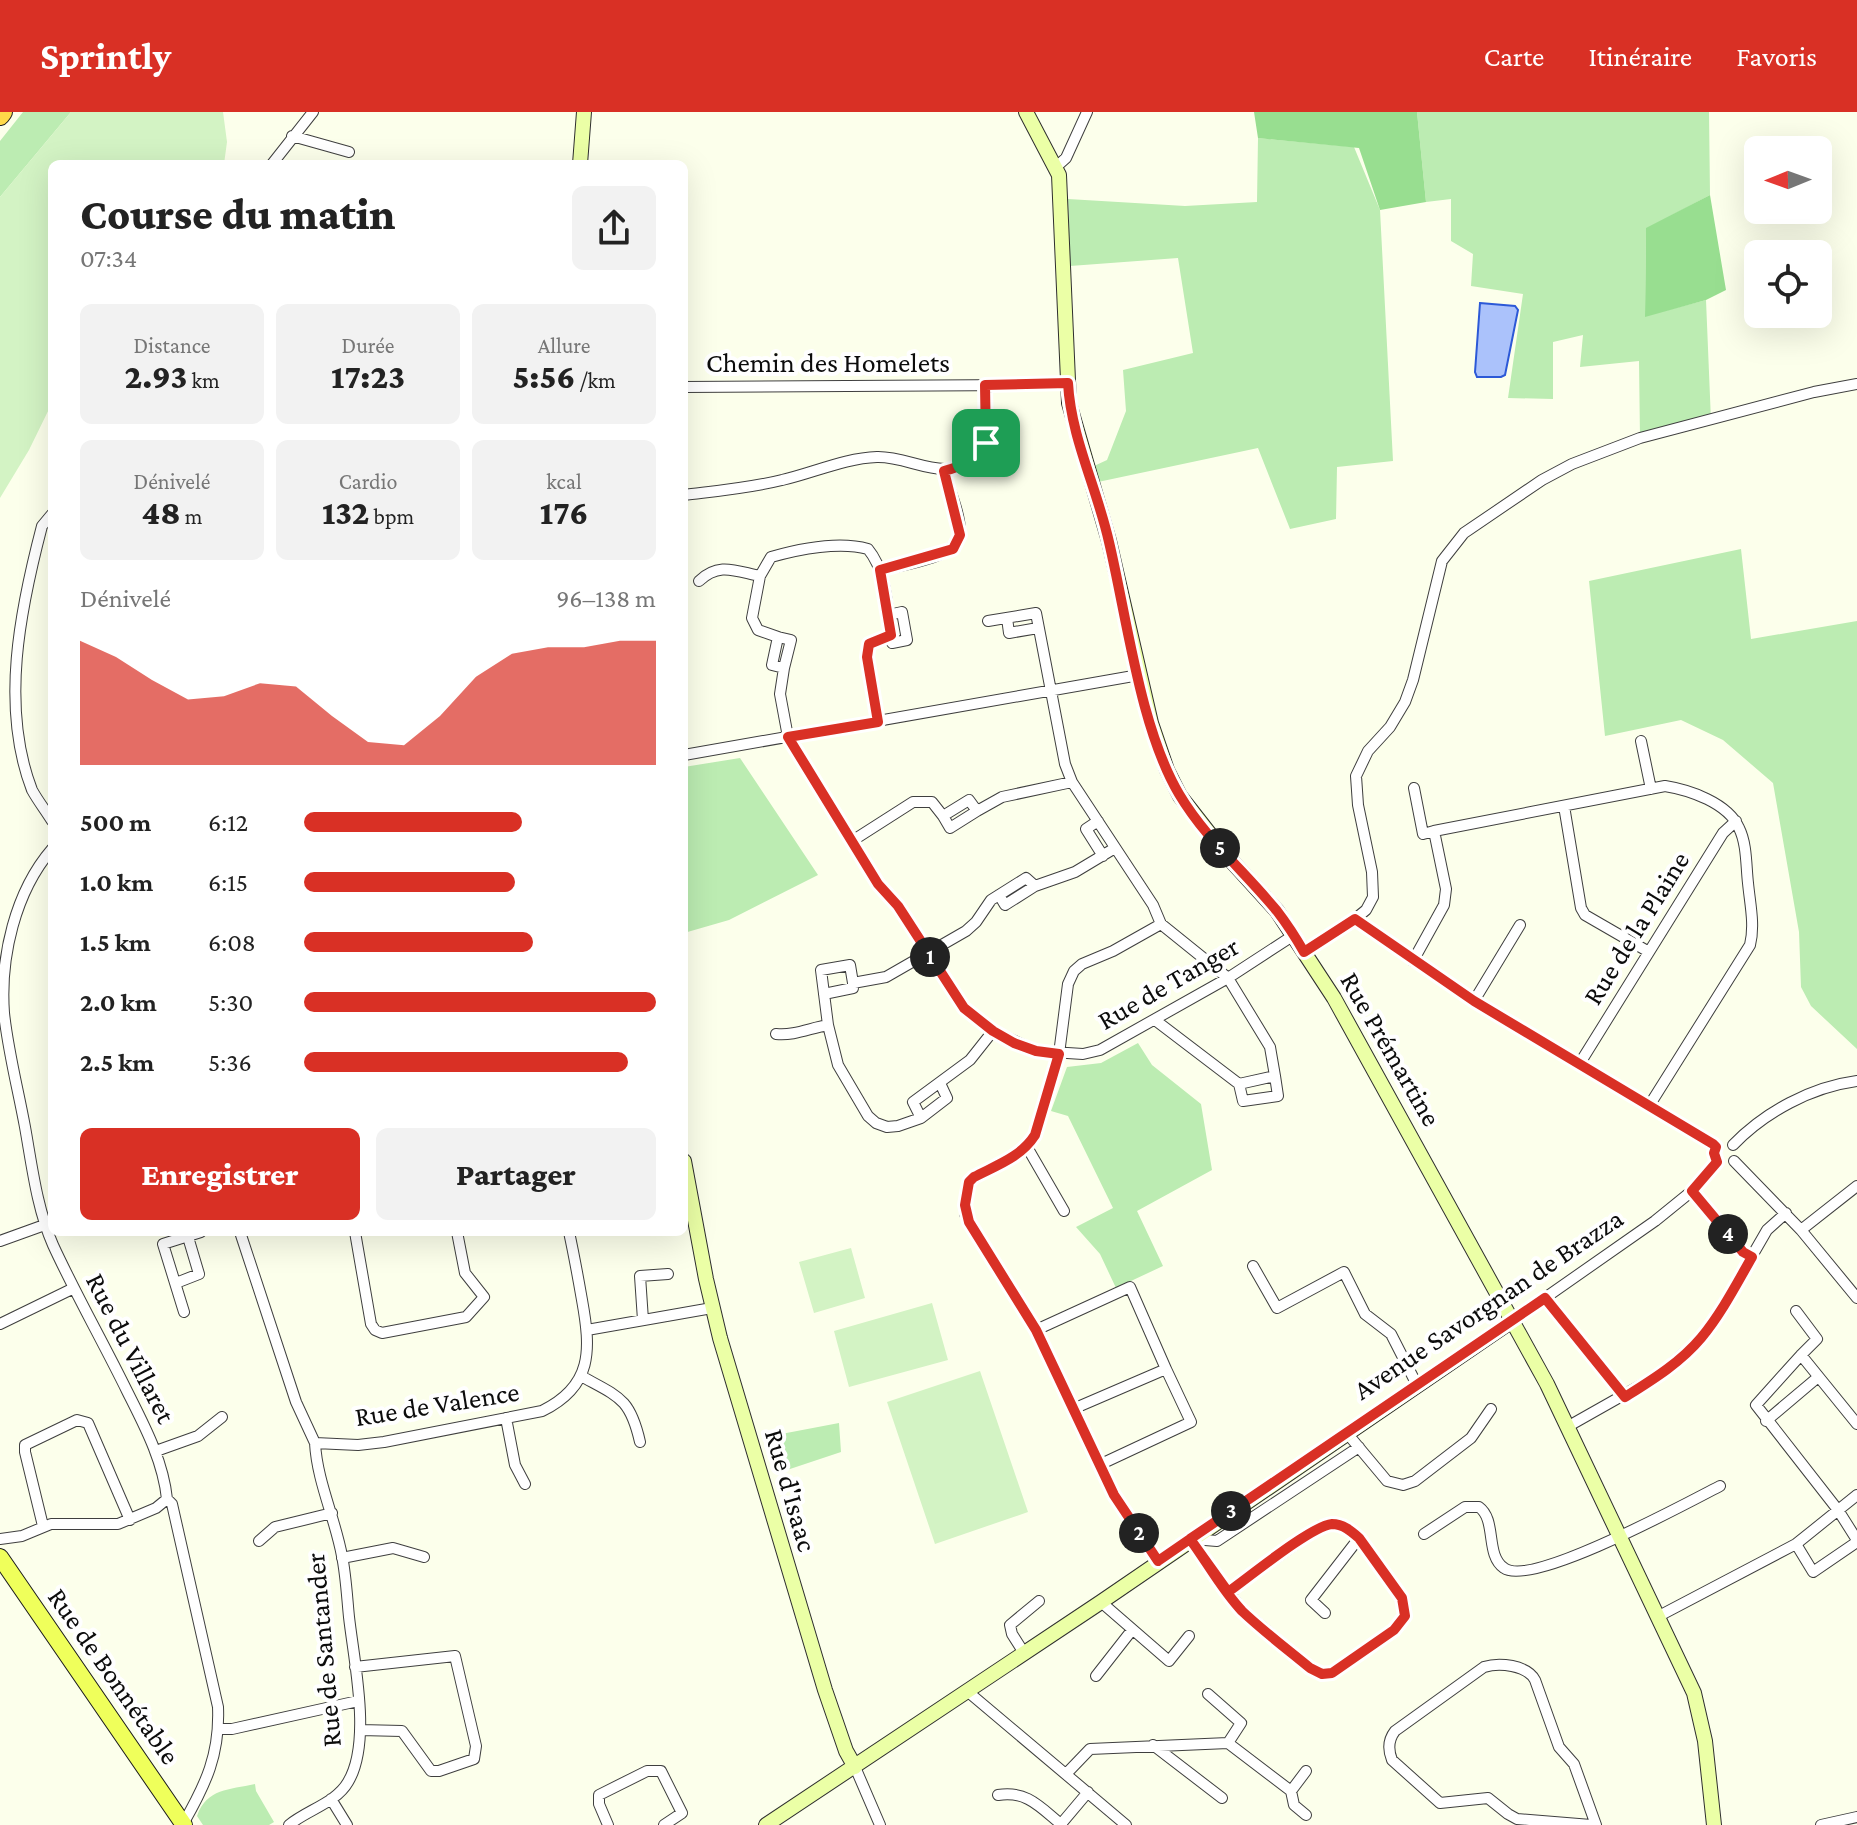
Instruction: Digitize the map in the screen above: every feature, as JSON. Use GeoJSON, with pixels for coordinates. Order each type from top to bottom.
{"type":"FeatureCollection","features":[{"type":"Feature","properties":{"kind":"main road","name":"Rue de Bonnétable"},"geometry":{"type":"LineString","coordinates":[[1,1559],[184,1825]]}},
{"type":"Feature","properties":{"kind":"street"},"geometry":{"type":"LineString","coordinates":[[275,160],[313,112]]}},
{"type":"Feature","properties":{"kind":"street"},"geometry":{"type":"LineString","coordinates":[[580,160],[584,112]]}},
{"type":"Feature","properties":{"kind":"street","name":"Rue Prémartine"},"geometry":{"type":"LineString","coordinates":[[1026,112],[1056,167],[1060,184],[1068,383],[1073,421],[1109,541],[1139,675],[1167,770],[1180,796],[1227,856],[1277,911],[1348,1023],[1567,1427],[1694,1693],[1705,1741],[1714,1825]]}},
{"type":"Feature","properties":{"kind":"street"},"geometry":{"type":"LineString","coordinates":[[1056,167],[1066,158],[1087,112]]}},
{"type":"Feature","properties":{"kind":"street"},"geometry":{"type":"LineString","coordinates":[[292,136],[349,152]]}},
{"type":"Feature","properties":{"kind":"street","name":"Chemin des Homelets"},"geometry":{"type":"LineString","coordinates":[[688,387],[1068,383]]}},
{"type":"Feature","properties":{"kind":"street"},"geometry":{"type":"LineString","coordinates":[[1304,952],[1366,910],[1374,888],[1358,805],[1356,776],[1368,751],[1390,727],[1405,702],[1442,561],[1464,533],[1542,480],[1640,438],[1814,392],[1857,384]]}},
{"type":"Feature","properties":{"kind":"street"},"geometry":{"type":"LineString","coordinates":[[688,494],[776,482],[822,468],[877,457],[909,461],[944,471],[969,462],[979,455],[986,443],[985,385]]}},
{"type":"Feature","properties":{"kind":"street"},"geometry":{"type":"LineString","coordinates":[[880,570],[947,552],[958,542],[959,523],[944,471]]}},
{"type":"Feature","properties":{"kind":"street"},"geometry":{"type":"LineString","coordinates":[[48,519],[42,526],[19,617],[12,676],[14,728],[22,763],[32,790],[48,815]]}},
{"type":"Feature","properties":{"kind":"street"},"geometry":{"type":"LineString","coordinates":[[788,737],[780,694],[784,668],[772,665],[778,637],[758,630],[752,618],[760,576],[771,557],[843,545],[868,549],[880,570],[892,643],[907,640],[902,612],[888,615]]}},
{"type":"Feature","properties":{"kind":"street"},"geometry":{"type":"LineString","coordinates":[[699,581],[710,571],[726,569],[760,576]]}},
{"type":"Feature","properties":{"kind":"street"},"geometry":{"type":"LineString","coordinates":[[988,621],[1036,613],[1065,764],[1072,782],[1153,905],[1161,924],[1228,978],[1270,1047],[1278,1096],[1243,1101],[1239,1084],[1155,1020]]}},
{"type":"Feature","properties":{"kind":"street"},"geometry":{"type":"LineString","coordinates":[[878,722],[867,650],[873,641],[891,635]]}},
{"type":"Feature","properties":{"kind":"street"},"geometry":{"type":"LineString","coordinates":[[688,754],[1139,675]]}},
{"type":"Feature","properties":{"kind":"street","name":"Rue de Tanger"},"geometry":{"type":"LineString","coordinates":[[788,737],[878,884],[898,906],[964,1008],[993,1031],[1036,1051],[1083,1054],[1100,1050],[1228,978],[1294,935]]}},
{"type":"Feature","properties":{"kind":"street"},"geometry":{"type":"LineString","coordinates":[[1641,741],[1651,789]]}},
{"type":"Feature","properties":{"kind":"street"},"geometry":{"type":"LineString","coordinates":[[852,841],[913,802],[932,802],[943,816],[969,800],[977,811],[1002,797],[1072,782]]}},
{"type":"Feature","properties":{"kind":"street"},"geometry":{"type":"LineString","coordinates":[[1414,788],[1423,834],[1665,786],[1686,790],[1726,811],[1736,821],[1742,837],[1753,924],[1750,945],[1649,1106]]}},
{"type":"Feature","properties":{"kind":"street"},"geometry":{"type":"LineString","coordinates":[[1564,806],[1581,908],[1585,915],[1649,952]]}},
{"type":"Feature","properties":{"kind":"street"},"geometry":{"type":"LineString","coordinates":[[1098,821],[1086,829],[1103,856]]}},
{"type":"Feature","properties":{"kind":"street","name":"Rue de la Plaine"},"geometry":{"type":"LineString","coordinates":[[1580,1063],[1723,833],[1736,821]]}},
{"type":"Feature","properties":{"kind":"street"},"geometry":{"type":"LineString","coordinates":[[1413,961],[1444,905],[1446,889],[1434,831]]}},
{"type":"Feature","properties":{"kind":"street"},"geometry":{"type":"LineString","coordinates":[[853,983],[886,977],[929,954],[966,931],[991,900],[1026,878],[1035,886],[1075,872],[1115,848]]}},
{"type":"Feature","properties":{"kind":"street","name":"Rue du Villaret"},"geometry":{"type":"LineString","coordinates":[[48,855],[25,889],[16,913],[7,952],[2,1014],[35,1178],[48,1221]]}},
{"type":"Feature","properties":{"kind":"street"},"geometry":{"type":"LineString","coordinates":[[1355,919],[1474,1001],[1716,1147]]}},
{"type":"Feature","properties":{"kind":"street"},"geometry":{"type":"LineString","coordinates":[[1158,1561],[1114,1495],[1036,1330],[965,1214],[969,1182],[1027,1147],[1035,1135],[1059,1054],[1068,984],[1074,971],[1161,924]]}},
{"type":"Feature","properties":{"kind":"street"},"geometry":{"type":"LineString","coordinates":[[1474,1001],[1520,925]]}},
{"type":"Feature","properties":{"kind":"street"},"geometry":{"type":"LineString","coordinates":[[824,994],[853,988],[850,965],[821,970],[824,994],[828,1025],[838,1065],[868,1116],[876,1123],[887,1127],[898,1126],[921,1118],[947,1098],[940,1083]]}},
{"type":"Feature","properties":{"kind":"street"},"geometry":{"type":"LineString","coordinates":[[776,1034],[795,1034],[828,1025]]}},
{"type":"Feature","properties":{"kind":"street"},"geometry":{"type":"LineString","coordinates":[[921,1118],[913,1102],[970,1060],[993,1031]]}},
{"type":"Feature","properties":{"kind":"street"},"geometry":{"type":"LineString","coordinates":[[1239,1084],[1275,1076]]}},
{"type":"Feature","properties":{"kind":"street"},"geometry":{"type":"LineString","coordinates":[[1733,1145],[1769,1116],[1798,1099],[1829,1087],[1857,1081]]}},
{"type":"Feature","properties":{"kind":"street"},"geometry":{"type":"LineString","coordinates":[[1724,1142],[1733,1145],[1736,1152],[1734,1161],[1727,1165],[1717,1162],[1716,1147],[1724,1142]]}},
{"type":"Feature","properties":{"kind":"street"},"geometry":{"type":"LineString","coordinates":[[1027,1147],[1064,1211]]}},
{"type":"Feature","properties":{"kind":"street"},"geometry":{"type":"LineString","coordinates":[[1734,1161],[1786,1213],[1857,1298]]}},
{"type":"Feature","properties":{"kind":"street","name":"Avenue Savorgnan de Brazza"},"geometry":{"type":"LineString","coordinates":[[766,1825],[1101,1602],[1545,1298],[1655,1221],[1692,1191],[1717,1162]]}},
{"type":"Feature","properties":{"kind":"street","name":"Rue d'Isaac"},"geometry":{"type":"LineString","coordinates":[[688,1182],[712,1308],[820,1676],[846,1751],[880,1825]]}},
{"type":"Feature","properties":{"kind":"street"},"geometry":{"type":"LineString","coordinates":[[1801,1230],[1857,1186]]}},
{"type":"Feature","properties":{"kind":"street"},"geometry":{"type":"LineString","coordinates":[[1692,1191],[1743,1252],[1752,1257]]}},
{"type":"Feature","properties":{"kind":"street"},"geometry":{"type":"LineString","coordinates":[[1567,1427],[1625,1397],[1659,1375],[1699,1340],[1718,1315],[1767,1230],[1786,1213]]}},
{"type":"Feature","properties":{"kind":"street"},"geometry":{"type":"LineString","coordinates":[[0,1241],[48,1224]]}},
{"type":"Feature","properties":{"kind":"street","name":"Rue du Villaret"},"geometry":{"type":"LineString","coordinates":[[54,1236],[74,1288],[156,1451],[167,1499],[172,1504],[218,1707],[219,1729],[214,1761],[184,1825]]}},
{"type":"Feature","properties":{"kind":"street"},"geometry":{"type":"LineString","coordinates":[[241,1236],[296,1402],[315,1443]]}},
{"type":"Feature","properties":{"kind":"street"},"geometry":{"type":"LineString","coordinates":[[356,1236],[371,1324],[382,1333],[466,1317],[484,1297],[465,1273],[458,1236]]}},
{"type":"Feature","properties":{"kind":"street"},"geometry":{"type":"LineString","coordinates":[[570,1236],[587,1330],[588,1355],[581,1376],[628,1405],[640,1442]]}},
{"type":"Feature","properties":{"kind":"street"},"geometry":{"type":"LineString","coordinates":[[176,1283],[199,1274],[188,1237],[163,1244],[184,1312]]}},
{"type":"Feature","properties":{"kind":"street"},"geometry":{"type":"LineString","coordinates":[[1253,1266],[1277,1308],[1344,1272],[1365,1314],[1391,1334],[1417,1385]]}},
{"type":"Feature","properties":{"kind":"street"},"geometry":{"type":"LineString","coordinates":[[643,1320],[640,1276],[668,1274]]}},
{"type":"Feature","properties":{"kind":"street"},"geometry":{"type":"LineString","coordinates":[[1036,1330],[1130,1287],[1191,1422],[1099,1465]]}},
{"type":"Feature","properties":{"kind":"street"},"geometry":{"type":"LineString","coordinates":[[0,1324],[74,1288]]}},
{"type":"Feature","properties":{"kind":"street"},"geometry":{"type":"LineString","coordinates":[[1545,1298],[1625,1397]]}},
{"type":"Feature","properties":{"kind":"street"},"geometry":{"type":"LineString","coordinates":[[587,1330],[712,1308]]}},
{"type":"Feature","properties":{"kind":"street"},"geometry":{"type":"LineString","coordinates":[[1796,1311],[1817,1339],[1756,1405],[1838,1510],[1857,1541],[1813,1572],[1796,1544]]}},
{"type":"Feature","properties":{"kind":"street"},"geometry":{"type":"LineString","coordinates":[[1801,1355],[1857,1424]]}},
{"type":"Feature","properties":{"kind":"street"},"geometry":{"type":"LineString","coordinates":[[1073,1409],[1166,1369]]}},
{"type":"Feature","properties":{"kind":"street","name":"Rue de Valence"},"geometry":{"type":"LineString","coordinates":[[315,1443],[358,1445],[384,1442],[542,1411],[557,1404],[572,1391],[581,1376]]}},
{"type":"Feature","properties":{"kind":"street"},"geometry":{"type":"LineString","coordinates":[[1766,1421],[1817,1378]]}},
{"type":"Feature","properties":{"kind":"street"},"geometry":{"type":"LineString","coordinates":[[1346,1432],[1387,1481],[1403,1485],[1415,1481],[1471,1438],[1491,1409]]}},
{"type":"Feature","properties":{"kind":"street"},"geometry":{"type":"LineString","coordinates":[[156,1451],[198,1436],[222,1417]]}},
{"type":"Feature","properties":{"kind":"street"},"geometry":{"type":"LineString","coordinates":[[506,1418],[515,1465],[525,1484]]}},
{"type":"Feature","properties":{"kind":"street"},"geometry":{"type":"LineString","coordinates":[[43,1526],[25,1445],[77,1420],[88,1423],[130,1520]]}},
{"type":"Feature","properties":{"kind":"street","name":"Rue de Santander"},"geometry":{"type":"LineString","coordinates":[[289,1825],[331,1799],[348,1783],[356,1762],[360,1730],[342,1558],[316,1463],[315,1443]]}},
{"type":"Feature","properties":{"kind":"street","name":"Avenue Savorgnan de Brazza"},"geometry":{"type":"LineString","coordinates":[[1195,1536],[1217,1541],[1359,1447]]}},
{"type":"Feature","properties":{"kind":"street"},"geometry":{"type":"LineString","coordinates":[[1279,1478],[1292,1492]]}},
{"type":"Feature","properties":{"kind":"street"},"geometry":{"type":"LineString","coordinates":[[1424,1534],[1465,1507],[1479,1507],[1486,1515],[1499,1565],[1507,1571],[1529,1571],[1619,1537],[1720,1486]]}},
{"type":"Feature","properties":{"kind":"street"},"geometry":{"type":"LineString","coordinates":[[1659,1616],[1796,1544],[1857,1495]]}},
{"type":"Feature","properties":{"kind":"street"},"geometry":{"type":"LineString","coordinates":[[0,1539],[22,1536],[43,1526],[104,1526],[130,1520],[167,1499]]}},
{"type":"Feature","properties":{"kind":"street"},"geometry":{"type":"LineString","coordinates":[[259,1541],[275,1527],[332,1513]]}},
{"type":"Feature","properties":{"kind":"street"},"geometry":{"type":"LineString","coordinates":[[1195,1536],[1228,1592],[1242,1610],[1310,1668],[1322,1674],[1332,1673],[1357,1656],[1394,1630],[1405,1616],[1402,1598],[1359,1538],[1341,1525],[1321,1526],[1228,1592]]}},
{"type":"Feature","properties":{"kind":"street"},"geometry":{"type":"LineString","coordinates":[[1,1559],[22,1536]]}},
{"type":"Feature","properties":{"kind":"street"},"geometry":{"type":"LineString","coordinates":[[1325,1613],[1311,1600],[1359,1538]]}},
{"type":"Feature","properties":{"kind":"street"},"geometry":{"type":"LineString","coordinates":[[342,1558],[393,1548],[424,1557]]}},
{"type":"Feature","properties":{"kind":"street"},"geometry":{"type":"LineString","coordinates":[[1024,1653],[1010,1625],[1039,1601]]}},
{"type":"Feature","properties":{"kind":"street"},"geometry":{"type":"LineString","coordinates":[[1101,1602],[1169,1661],[1189,1636]]}},
{"type":"Feature","properties":{"kind":"street"},"geometry":{"type":"LineString","coordinates":[[1096,1676],[1132,1630]]}},
{"type":"Feature","properties":{"kind":"street"},"geometry":{"type":"LineString","coordinates":[[355,1667],[455,1656],[476,1746],[474,1759],[431,1771],[402,1731],[360,1730]]}},
{"type":"Feature","properties":{"kind":"street"},"geometry":{"type":"LineString","coordinates":[[1494,1664],[1528,1671],[1535,1680],[1559,1747],[1574,1764],[1594,1825],[1517,1819],[1488,1798],[1440,1803],[1392,1760],[1389,1752],[1391,1736],[1484,1667],[1494,1664]]}},
{"type":"Feature","properties":{"kind":"street"},"geometry":{"type":"LineString","coordinates":[[967,1691],[1126,1825]]}},
{"type":"Feature","properties":{"kind":"street"},"geometry":{"type":"LineString","coordinates":[[1208,1694],[1241,1723],[1228,1743]]}},
{"type":"Feature","properties":{"kind":"street"},"geometry":{"type":"LineString","coordinates":[[219,1729],[232,1729],[358,1701]]}},
{"type":"Feature","properties":{"kind":"street"},"geometry":{"type":"LineString","coordinates":[[1066,1774],[1090,1749],[1228,1743],[1291,1791],[1294,1805],[1306,1815]]}},
{"type":"Feature","properties":{"kind":"street"},"geometry":{"type":"LineString","coordinates":[[1153,1745],[1222,1798]]}},
{"type":"Feature","properties":{"kind":"street"},"geometry":{"type":"LineString","coordinates":[[608,1825],[599,1804],[599,1795],[647,1771],[661,1771],[682,1813],[664,1825]]}},
{"type":"Feature","properties":{"kind":"street"},"geometry":{"type":"LineString","coordinates":[[1291,1791],[1306,1771]]}},
{"type":"Feature","properties":{"kind":"street"},"geometry":{"type":"LineString","coordinates":[[998,1795],[1023,1794],[1062,1824],[1088,1792]]}},
{"type":"Feature","properties":{"kind":"street"},"geometry":{"type":"LineString","coordinates":[[331,1799],[347,1825]]}},
{"type":"Feature","properties":{"kind":"street"},"geometry":{"type":"LineString","coordinates":[[1821,1825],[1857,1817]]}},
{"type":"Feature","properties":{"kind":"green space"},"geometry":{"type":"Polygon","coordinates":[[[23,112],[71,112],[0,197],[0,141],[23,112]]]}},
{"type":"Feature","properties":{"kind":"green space"},"geometry":{"type":"Polygon","coordinates":[[[71,112],[223,112],[227,142],[225,160],[48,160],[48,411],[0,498],[0,197],[71,112]]]}},
{"type":"Feature","properties":{"kind":"green space"},"geometry":{"type":"Polygon","coordinates":[[[1254,112],[1417,112],[1426,202],[1380,210],[1359,148],[1258,138],[1254,112]]]}},
{"type":"Feature","properties":{"kind":"green space"},"geometry":{"type":"Polygon","coordinates":[[[1417,112],[1709,112],[1710,195],[1646,229],[1645,316],[1706,300],[1711,421],[1640,438],[1639,361],[1580,367],[1583,335],[1553,342],[1553,399],[1508,398],[1523,294],[1471,286],[1473,254],[1451,241],[1451,199],[1426,202],[1417,112]]]}},
{"type":"Feature","properties":{"kind":"green space"},"geometry":{"type":"Polygon","coordinates":[[[1258,138],[1354,147],[1380,210],[1393,461],[1337,467],[1336,519],[1290,529],[1258,448],[1098,482],[1094,466],[1107,460],[1126,411],[1123,370],[1193,353],[1178,258],[1070,266],[1068,199],[1185,206],[1257,202],[1258,138]]]}},
{"type":"Feature","properties":{"kind":"green space"},"geometry":{"type":"Polygon","coordinates":[[[1710,195],[1726,290],[1706,300],[1645,317],[1646,228],[1710,195]]]}},
{"type":"Feature","properties":{"kind":"green space"},"geometry":{"type":"Polygon","coordinates":[[[1741,549],[1751,639],[1857,621],[1857,1049],[1811,1006],[1801,987],[1799,932],[1773,783],[1723,740],[1681,720],[1605,736],[1589,581],[1741,549]]]}},
{"type":"Feature","properties":{"kind":"green space"},"geometry":{"type":"Polygon","coordinates":[[[740,758],[818,875],[729,920],[688,932],[688,766],[740,758]]]}},
{"type":"Feature","properties":{"kind":"green space"},"geometry":{"type":"Polygon","coordinates":[[[1138,1043],[1152,1065],[1201,1104],[1212,1170],[1137,1211],[1163,1266],[1116,1288],[1100,1254],[1076,1227],[1113,1208],[1068,1116],[1051,1111],[1067,1067],[1101,1063],[1138,1043]]]}},
{"type":"Feature","properties":{"kind":"green space"},"geometry":{"type":"Polygon","coordinates":[[[851,1248],[865,1298],[814,1313],[799,1262],[851,1248]]]}},
{"type":"Feature","properties":{"kind":"green space"},"geometry":{"type":"Polygon","coordinates":[[[932,1303],[948,1360],[849,1387],[834,1331],[932,1303]]]}},
{"type":"Feature","properties":{"kind":"green space"},"geometry":{"type":"Polygon","coordinates":[[[980,1371],[1028,1512],[935,1544],[887,1402],[980,1371]]]}},
{"type":"Feature","properties":{"kind":"green space"},"geometry":{"type":"Polygon","coordinates":[[[839,1423],[841,1452],[787,1470],[776,1435],[839,1423]]]}},
{"type":"Feature","properties":{"kind":"green space"},"geometry":{"type":"Polygon","coordinates":[[[255,1784],[274,1822],[269,1825],[203,1825],[197,1816],[213,1795],[255,1784]]]}},
{"type":"Feature","properties":{"kind":"water"},"geometry":{"type":"Polygon","coordinates":[[[1480,303],[1515,306],[1518,310],[1505,375],[1501,377],[1477,377],[1475,372],[1480,303]]]}},
{"type":"Feature","properties":{"kind":"route"},"geometry":{"type":"LineString","coordinates":[[986,443],[979,455],[969,462],[944,471],[959,523],[960,535],[953,549],[880,570],[891,635],[873,641],[867,650],[878,722],[788,737],[878,884],[898,906],[964,1008],[1014,1043],[1036,1051],[1059,1054],[1035,1135],[1016,1156],[969,1182],[965,1214],[1036,1330],[1114,1495],[1158,1561],[1190,1539],[1228,1592],[1321,1526],[1341,1525],[1350,1530],[1402,1598],[1405,1616],[1394,1630],[1332,1673],[1317,1673],[1242,1610],[1228,1592],[1196,1548],[1190,1539],[1545,1298],[1625,1397],[1659,1375],[1699,1340],[1718,1315],[1752,1257],[1743,1252],[1692,1191],[1717,1162],[1713,1144],[1474,1001],[1355,919],[1304,952],[1277,911],[1227,856],[1180,796],[1167,770],[1151,723],[1109,541],[1073,421],[1068,383],[985,385],[986,443]]}}]}
